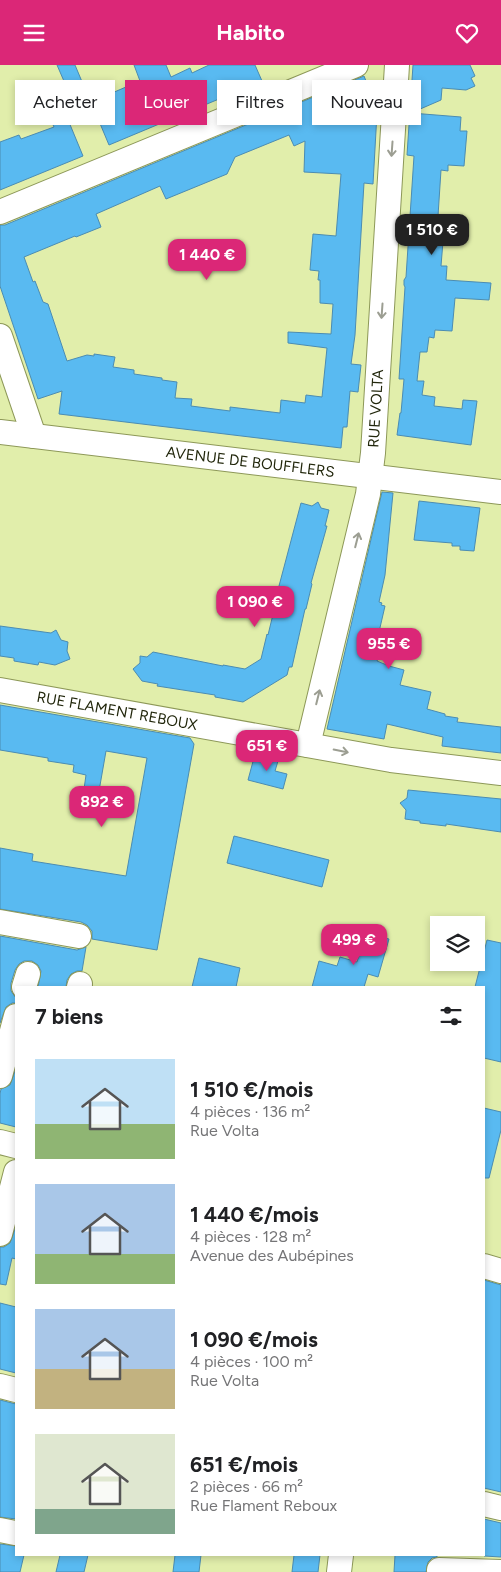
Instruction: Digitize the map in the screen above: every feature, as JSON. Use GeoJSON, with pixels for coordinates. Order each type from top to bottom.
{"type":"FeatureCollection","features":[{"type":"Feature","properties":{"kind":"street"},"geometry":{"type":"LineString","coordinates":[[0,212],[356,65]]}},
{"type":"Feature","properties":{"kind":"street","name":"RUE VOLTA"},"geometry":{"type":"LineString","coordinates":[[308,745],[368,494],[373,453],[397,65]]}},
{"type":"Feature","properties":{"kind":"street"},"geometry":{"type":"LineString","coordinates":[[0,336],[34,436]]}},
{"type":"Feature","properties":{"kind":"street","name":"AVENUE DE BOUFFLERS"},"geometry":{"type":"LineString","coordinates":[[0,432],[501,491]]}},
{"type":"Feature","properties":{"kind":"street","name":"RUE FLAMENT REBOUX"},"geometry":{"type":"LineString","coordinates":[[0,690],[391,761],[501,773]]}},
{"type":"Feature","properties":{"kind":"street"},"geometry":{"type":"LineString","coordinates":[[0,922],[79,936]]}},
{"type":"Feature","properties":{"kind":"street"},"geometry":{"type":"LineString","coordinates":[[0,1076],[6,1027]]}},
{"type":"Feature","properties":{"kind":"street"},"geometry":{"type":"LineString","coordinates":[[0,1234],[15,1176]]}},
{"type":"Feature","properties":{"kind":"street"},"geometry":{"type":"LineString","coordinates":[[485,1266],[501,1271]]}},
{"type":"Feature","properties":{"kind":"street"},"geometry":{"type":"LineString","coordinates":[[0,1386],[15,1390]]}},
{"type":"Feature","properties":{"kind":"street"},"geometry":{"type":"LineString","coordinates":[[485,1504],[501,1508]]}},
{"type":"Feature","properties":{"kind":"street"},"geometry":{"type":"LineString","coordinates":[[339,1572],[342,1556]]}},
{"type":"Feature","properties":{"kind":"street"},"geometry":{"type":"LineString","coordinates":[[439,1571],[501,1572]]}},
{"type":"Feature","properties":{"kind":"building"},"geometry":{"type":"Polygon","coordinates":[[[57,65],[75,65],[81,80],[63,80],[57,65]]]}},
{"type":"Feature","properties":{"kind":"building"},"geometry":{"type":"Polygon","coordinates":[[[134,65],[166,65],[171,77],[190,68],[192,73],[209,65],[255,65],[262,80],[217,80],[217,100],[207,104],[207,80],[140,80],[134,65]]]}},
{"type":"Feature","properties":{"kind":"building"},"geometry":{"type":"Polygon","coordinates":[[[413,65],[470,65],[475,76],[471,78],[475,86],[466,90],[442,88],[441,100],[421,109],[421,80],[412,80],[413,65]]]}},
{"type":"Feature","properties":{"kind":"building"},"geometry":{"type":"Polygon","coordinates":[[[364,76],[366,80],[354,80],[364,76]]]}},
{"type":"Feature","properties":{"kind":"building"},"geometry":{"type":"Polygon","coordinates":[[[125,87],[125,125],[157,125],[109,145],[101,125],[115,125],[115,92],[125,87]]]}},
{"type":"Feature","properties":{"kind":"building"},"geometry":{"type":"Polygon","coordinates":[[[312,98],[312,125],[376,125],[373,184],[364,183],[355,335],[351,364],[361,365],[358,392],[350,391],[347,427],[343,427],[341,448],[59,414],[62,391],[38,399],[0,286],[0,225],[5,225],[246,125],[302,125],[302,102],[312,98]],[[289,135],[235,157],[227,174],[166,199],[160,186],[96,214],[101,227],[24,257],[43,302],[48,304],[67,361],[87,355],[94,356],[94,354],[115,357],[113,367],[134,370],[134,374],[177,382],[175,398],[192,399],[191,406],[230,411],[230,407],[280,413],[281,400],[305,403],[306,395],[322,397],[327,348],[288,343],[288,332],[331,334],[333,304],[320,303],[319,271],[310,270],[313,234],[336,236],[341,174],[304,172],[305,141],[294,146],[289,135]]]}},
{"type":"Feature","properties":{"kind":"building"},"geometry":{"type":"Polygon","coordinates":[[[421,114],[461,117],[460,131],[467,131],[464,166],[448,165],[448,171],[441,170],[438,216],[445,217],[441,266],[447,266],[446,280],[491,283],[489,300],[455,298],[452,331],[435,330],[434,338],[429,337],[427,352],[420,352],[417,381],[424,381],[422,395],[435,397],[434,406],[462,409],[463,400],[477,401],[471,445],[397,435],[404,379],[399,379],[404,280],[406,277],[414,156],[407,155],[409,125],[421,125],[421,114]]]}},
{"type":"Feature","properties":{"kind":"building"},"geometry":{"type":"Polygon","coordinates":[[[53,125],[70,125],[83,156],[0,190],[0,142],[19,135],[21,139],[54,127],[53,125]]]}},
{"type":"Feature","properties":{"kind":"building"},"geometry":{"type":"Polygon","coordinates":[[[382,492],[393,493],[385,575],[379,602],[385,606],[376,645],[378,645],[377,651],[380,652],[377,661],[404,670],[400,685],[431,692],[427,709],[445,714],[445,716],[458,718],[457,722],[501,727],[501,753],[442,746],[443,737],[387,724],[384,739],[327,729],[382,492]]]}},
{"type":"Feature","properties":{"kind":"building"},"geometry":{"type":"Polygon","coordinates":[[[419,501],[480,508],[474,551],[460,550],[460,546],[452,546],[452,543],[414,540],[419,501]]]}},
{"type":"Feature","properties":{"kind":"building"},"geometry":{"type":"Polygon","coordinates":[[[318,502],[321,508],[329,510],[325,526],[327,526],[311,583],[292,667],[289,667],[287,675],[243,702],[215,697],[215,695],[157,686],[158,684],[142,681],[133,669],[140,663],[140,656],[147,657],[153,652],[245,669],[261,659],[301,503],[312,506],[318,502]]]}},
{"type":"Feature","properties":{"kind":"building"},"geometry":{"type":"Polygon","coordinates":[[[0,626],[51,633],[56,630],[61,640],[68,642],[67,651],[70,659],[55,665],[39,662],[38,665],[14,661],[14,658],[0,656],[0,626]]]}},
{"type":"Feature","properties":{"kind":"building"},"geometry":{"type":"Polygon","coordinates":[[[0,705],[190,738],[194,744],[157,950],[92,939],[92,931],[81,922],[0,909],[0,848],[33,854],[32,861],[126,876],[147,758],[106,751],[99,791],[84,789],[86,775],[73,772],[74,765],[48,761],[48,758],[0,750],[0,705]]]}},
{"type":"Feature","properties":{"kind":"building"},"geometry":{"type":"Polygon","coordinates":[[[255,754],[278,761],[275,771],[287,774],[283,789],[248,780],[255,754]]]}},
{"type":"Feature","properties":{"kind":"building"},"geometry":{"type":"Polygon","coordinates":[[[408,790],[501,799],[501,832],[446,824],[446,826],[420,823],[420,821],[405,819],[406,810],[400,803],[407,798],[408,790]]]}},
{"type":"Feature","properties":{"kind":"building"},"geometry":{"type":"Polygon","coordinates":[[[234,836],[329,860],[322,887],[227,863],[234,836]]]}},
{"type":"Feature","properties":{"kind":"building"},"geometry":{"type":"Polygon","coordinates":[[[366,933],[389,939],[378,977],[368,974],[364,986],[312,986],[319,961],[337,966],[340,957],[357,962],[366,933]]]}},
{"type":"Feature","properties":{"kind":"building"},"geometry":{"type":"Polygon","coordinates":[[[0,936],[77,950],[86,947],[82,971],[71,974],[66,986],[38,986],[41,971],[38,965],[32,961],[24,961],[19,964],[11,983],[11,991],[15,997],[15,1003],[6,1007],[0,1023],[0,936]]]}},
{"type":"Feature","properties":{"kind":"building"},"geometry":{"type":"Polygon","coordinates":[[[487,940],[501,943],[501,1062],[485,1058],[485,986],[475,986],[479,971],[485,971],[487,940]]]}},
{"type":"Feature","properties":{"kind":"building"},"geometry":{"type":"Polygon","coordinates":[[[199,958],[240,968],[236,986],[192,986],[199,958]]]}},
{"type":"Feature","properties":{"kind":"building"},"geometry":{"type":"Polygon","coordinates":[[[15,1071],[15,1127],[0,1123],[1,1089],[10,1085],[15,1071]]]}},
{"type":"Feature","properties":{"kind":"building"},"geometry":{"type":"Polygon","coordinates":[[[485,1108],[501,1112],[501,1130],[489,1178],[485,1178],[485,1108]]]}},
{"type":"Feature","properties":{"kind":"building"},"geometry":{"type":"Polygon","coordinates":[[[15,1229],[15,1259],[12,1258],[6,1285],[0,1284],[0,1247],[10,1243],[15,1229]]]}},
{"type":"Feature","properties":{"kind":"building"},"geometry":{"type":"Polygon","coordinates":[[[485,1280],[501,1285],[501,1492],[485,1488],[485,1280]]]}},
{"type":"Feature","properties":{"kind":"building"},"geometry":{"type":"Polygon","coordinates":[[[0,1303],[15,1307],[15,1373],[0,1369],[0,1303]]]}},
{"type":"Feature","properties":{"kind":"building"},"geometry":{"type":"Polygon","coordinates":[[[0,1400],[15,1404],[15,1519],[0,1517],[0,1400]]]}},
{"type":"Feature","properties":{"kind":"building"},"geometry":{"type":"Polygon","coordinates":[[[485,1519],[501,1523],[501,1557],[484,1556],[485,1519]]]}},
{"type":"Feature","properties":{"kind":"building"},"geometry":{"type":"Polygon","coordinates":[[[0,1544],[15,1546],[15,1556],[24,1556],[20,1572],[0,1572],[0,1544]]]}},
{"type":"Feature","properties":{"kind":"building"},"geometry":{"type":"Polygon","coordinates":[[[60,1556],[88,1556],[84,1572],[56,1572],[60,1556]]]}},
{"type":"Feature","properties":{"kind":"building"},"geometry":{"type":"Polygon","coordinates":[[[175,1556],[201,1556],[199,1572],[173,1572],[175,1556]]]}},
{"type":"Feature","properties":{"kind":"building"},"geometry":{"type":"Polygon","coordinates":[[[294,1556],[320,1556],[318,1572],[292,1572],[294,1556]]]}},
{"type":"Feature","properties":{"kind":"building"},"geometry":{"type":"Polygon","coordinates":[[[395,1556],[437,1556],[428,1562],[426,1572],[394,1572],[395,1556]]]}}]}
